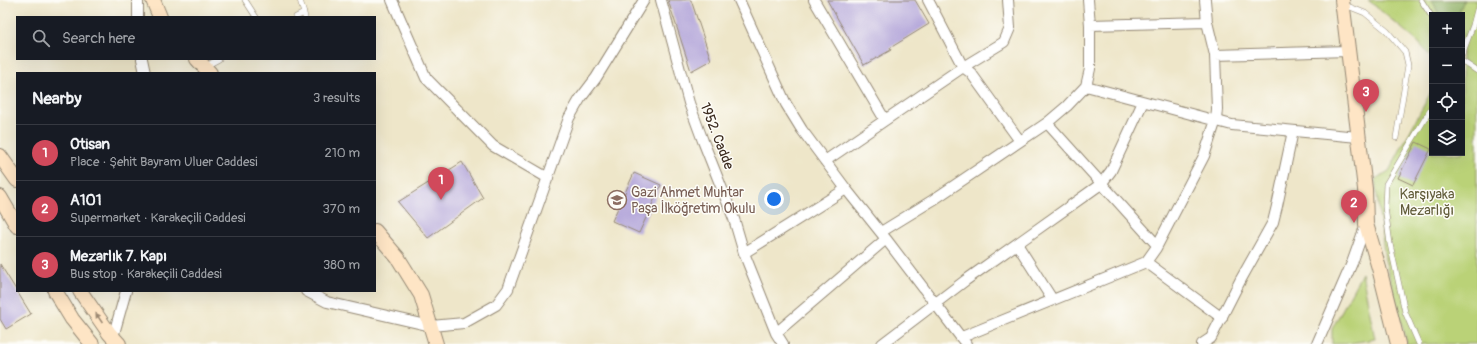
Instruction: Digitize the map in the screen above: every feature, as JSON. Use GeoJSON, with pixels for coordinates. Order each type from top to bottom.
{"type":"FeatureCollection","features":[{"type":"Feature","properties":{"kind":"main road"},"geometry":{"type":"LineString","coordinates":[[153,0],[160,16]]}},
{"type":"Feature","properties":{"kind":"main road"},"geometry":{"type":"LineString","coordinates":[[1342,2],[1365,189],[1366,224],[1379,268],[1398,344]]}},
{"type":"Feature","properties":{"kind":"main road"},"geometry":{"type":"LineString","coordinates":[[0,156],[16,179]]}},
{"type":"Feature","properties":{"kind":"main road"},"geometry":{"type":"LineString","coordinates":[[0,197],[16,224]]}},
{"type":"Feature","properties":{"kind":"main road"},"geometry":{"type":"LineString","coordinates":[[376,232],[398,258],[421,295],[436,344]]}},
{"type":"Feature","properties":{"kind":"main road"},"geometry":{"type":"LineString","coordinates":[[56,292],[72,319],[92,344]]}},
{"type":"Feature","properties":{"kind":"main road"},"geometry":{"type":"LineString","coordinates":[[81,292],[116,341]]}},
{"type":"Feature","properties":{"kind":"street"},"geometry":{"type":"LineString","coordinates":[[138,0],[138,16]]}},
{"type":"Feature","properties":{"kind":"street"},"geometry":{"type":"LineString","coordinates":[[392,0],[426,78],[493,146],[548,178]]}},
{"type":"Feature","properties":{"kind":"street"},"geometry":{"type":"LineString","coordinates":[[308,292],[327,302],[431,326],[464,323],[496,305],[508,289],[569,118],[596,78],[644,0]]}},
{"type":"Feature","properties":{"kind":"street","name":"1952. Cadde"},"geometry":{"type":"LineString","coordinates":[[660,0],[689,103],[734,218],[744,253],[776,333],[783,344]]}},
{"type":"Feature","properties":{"kind":"street"},"geometry":{"type":"LineString","coordinates":[[740,0],[786,104],[802,130],[825,162],[884,236],[964,341],[1052,299],[1146,262],[1157,245],[1204,156],[1216,120],[1215,55],[1207,22],[1205,0]]}},
{"type":"Feature","properties":{"kind":"street"},"geometry":{"type":"LineString","coordinates":[[814,0],[885,120]]}},
{"type":"Feature","properties":{"kind":"street"},"geometry":{"type":"LineString","coordinates":[[928,0],[963,67],[971,73],[1020,141]]}},
{"type":"Feature","properties":{"kind":"street"},"geometry":{"type":"LineString","coordinates":[[825,162],[963,67],[1004,42],[1010,28],[1008,0]]}},
{"type":"Feature","properties":{"kind":"street"},"geometry":{"type":"LineString","coordinates":[[776,333],[884,236],[933,200],[1047,123],[1086,86],[1090,69],[1090,25],[1088,0]]}},
{"type":"Feature","properties":{"kind":"street"},"geometry":{"type":"LineString","coordinates":[[1090,25],[1207,22]]}},
{"type":"Feature","properties":{"kind":"street"},"geometry":{"type":"LineString","coordinates":[[1215,55],[1348,51]]}},
{"type":"Feature","properties":{"kind":"street"},"geometry":{"type":"LineString","coordinates":[[142,60],[146,72]]}},
{"type":"Feature","properties":{"kind":"street"},"geometry":{"type":"LineString","coordinates":[[1086,86],[1232,124],[1358,137]]}},
{"type":"Feature","properties":{"kind":"street"},"geometry":{"type":"LineString","coordinates":[[882,344],[934,303],[1101,184],[1111,171],[1143,102]]}},
{"type":"Feature","properties":{"kind":"street"},"geometry":{"type":"LineString","coordinates":[[1047,123],[1157,245]]}},
{"type":"Feature","properties":{"kind":"street"},"geometry":{"type":"LineString","coordinates":[[1202,344],[1215,341],[1222,318],[1240,281],[1273,222],[1278,206],[1293,131]]}},
{"type":"Feature","properties":{"kind":"street"},"geometry":{"type":"LineString","coordinates":[[744,253],[846,189]]}},
{"type":"Feature","properties":{"kind":"street"},"geometry":{"type":"LineString","coordinates":[[1318,344],[1352,263],[1366,224]]}},
{"type":"Feature","properties":{"kind":"street"},"geometry":{"type":"LineString","coordinates":[[1017,244],[1052,299]]}},
{"type":"Feature","properties":{"kind":"street"},"geometry":{"type":"LineString","coordinates":[[1146,262],[1222,318]]}},
{"type":"Feature","properties":{"kind":"street"},"geometry":{"type":"LineString","coordinates":[[116,341],[126,292]]}},
{"type":"Feature","properties":{"kind":"lane"},"geometry":{"type":"LineString","coordinates":[[245,0],[255,16]]}},
{"type":"Feature","properties":{"kind":"lane"},"geometry":{"type":"LineString","coordinates":[[300,0],[304,15]]}},
{"type":"Feature","properties":{"kind":"lane"},"geometry":{"type":"LineString","coordinates":[[1421,0],[1429,13]]}},
{"type":"Feature","properties":{"kind":"lane"},"geometry":{"type":"LineString","coordinates":[[1342,2],[1365,13],[1387,31],[1405,52],[1408,65],[1396,138]]}},
{"type":"Feature","properties":{"kind":"lane"},"geometry":{"type":"LineString","coordinates":[[1465,48],[1474,25],[1477,10]]}},
{"type":"Feature","properties":{"kind":"lane"},"geometry":{"type":"LineString","coordinates":[[204,66],[217,60]]}},
{"type":"Feature","properties":{"kind":"lane"},"geometry":{"type":"LineString","coordinates":[[1465,62],[1477,71]]}},
{"type":"Feature","properties":{"kind":"lane"},"geometry":{"type":"LineString","coordinates":[[1419,344],[1405,312],[1390,244],[1385,207],[1386,184],[1429,112]]}},
{"type":"Feature","properties":{"kind":"green space","name":"Karşıyaka Mezarlığı"},"geometry":{"type":"Polygon","coordinates":[[[1368,0],[1477,0],[1477,344],[1407,344],[1385,260],[1375,179],[1389,171],[1429,96],[1429,156],[1465,156],[1465,12],[1429,12],[1429,55],[1418,42],[1368,0]]]}},
{"type":"Feature","properties":{"kind":"green space"},"geometry":{"type":"Polygon","coordinates":[[[1432,0],[1464,0],[1459,12],[1438,12],[1432,0]]]}},
{"type":"Feature","properties":{"kind":"green space"},"geometry":{"type":"Polygon","coordinates":[[[1362,273],[1375,339],[1345,344],[1332,344],[1332,329],[1362,273]]]}},
{"type":"Feature","properties":{"kind":"building"},"geometry":{"type":"Polygon","coordinates":[[[668,0],[691,0],[711,60],[691,71],[668,0]]]}},
{"type":"Feature","properties":{"kind":"building"},"geometry":{"type":"Polygon","coordinates":[[[827,0],[915,0],[929,24],[890,48],[891,50],[864,65],[827,0]]]}},
{"type":"Feature","properties":{"kind":"building"},"geometry":{"type":"Polygon","coordinates":[[[1416,142],[1429,148],[1429,153],[1413,185],[1398,178],[1416,142]]]}},
{"type":"Feature","properties":{"kind":"building"},"geometry":{"type":"Polygon","coordinates":[[[462,162],[483,198],[428,238],[398,202],[462,162]]]}},
{"type":"Feature","properties":{"kind":"building"},"geometry":{"type":"Polygon","coordinates":[[[634,173],[661,185],[639,233],[612,221],[634,173]]]}},
{"type":"Feature","properties":{"kind":"building"},"geometry":{"type":"Polygon","coordinates":[[[0,264],[31,314],[6,329],[0,319],[0,264]]]}},
{"type":"Feature","properties":{"kind":"place","name":"Mezarlık 7. Kapı"},"geometry":{"type":"Point","coordinates":[1366,112]}},
{"type":"Feature","properties":{"kind":"place","name":"Otisan"},"geometry":{"type":"Point","coordinates":[441,200]}},
{"type":"Feature","properties":{"kind":"place","name":"Gazi Ahmet Muhtar Paşa İlköğretim Okulu"},"geometry":{"type":"Point","coordinates":[617,200]}},
{"type":"Feature","properties":{"kind":"place","name":"A101"},"geometry":{"type":"Point","coordinates":[1354,223]}}]}
